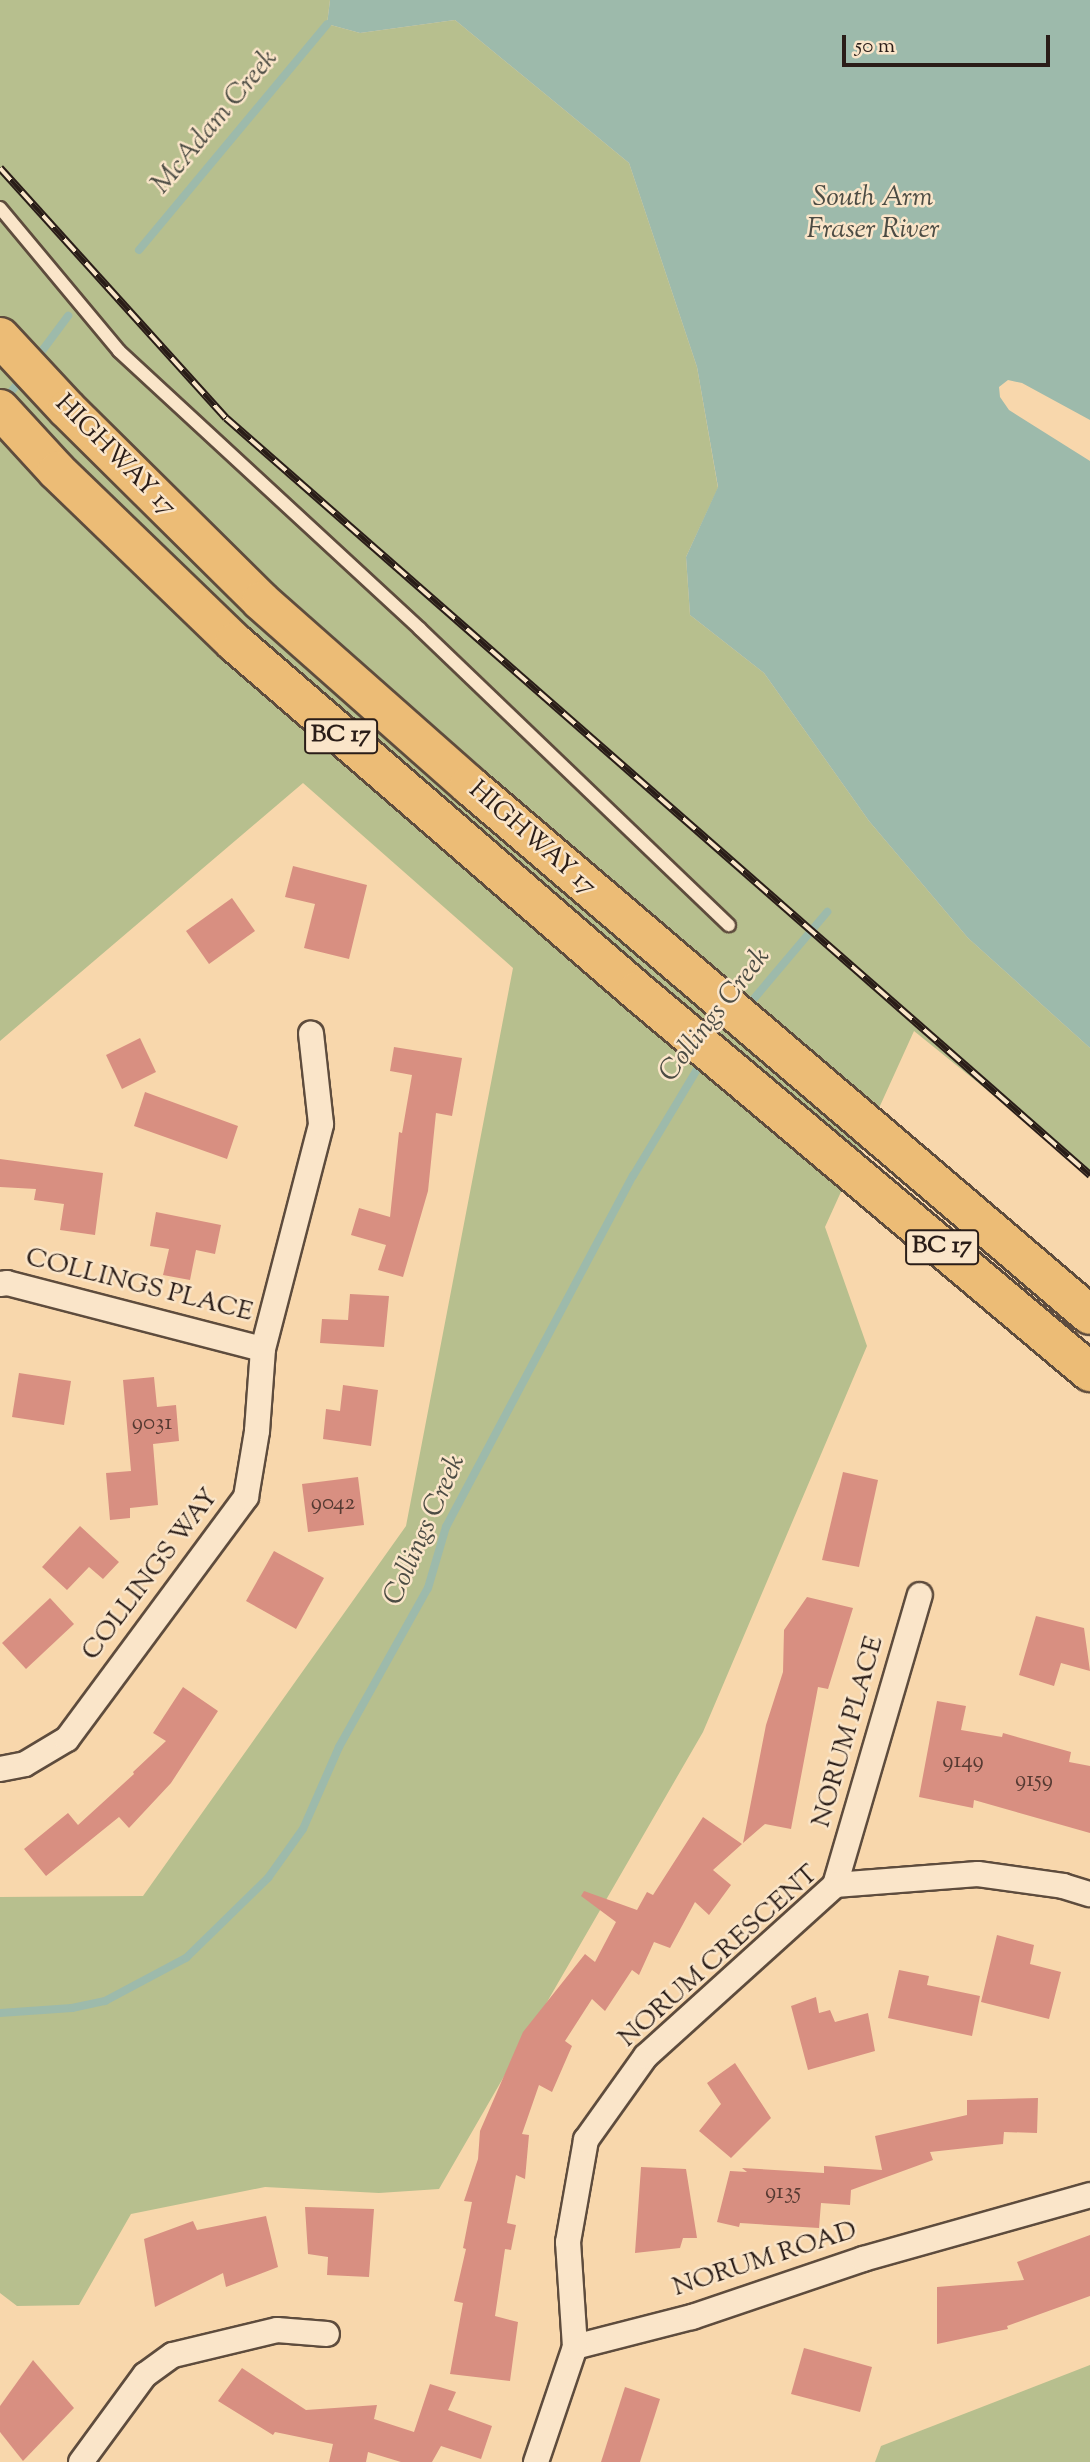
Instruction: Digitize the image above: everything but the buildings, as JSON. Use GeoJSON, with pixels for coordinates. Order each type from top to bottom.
{"type":"FeatureCollection","features":[{"type":"Feature","properties":{"kind":"highway","name":"HIGHWAY 17"},"geometry":{"type":"LineString","coordinates":[[0,337],[94,437],[261,601],[667,955],[1090,1315]]}},
{"type":"Feature","properties":{"kind":"highway","name":"HIGHWAY 17"},"geometry":{"type":"LineString","coordinates":[[0,409],[57,471],[234,642],[637,991],[1090,1373]]}},
{"type":"Feature","properties":{"kind":"street","name":"COLLINGS WAY"},"geometry":{"type":"LineString","coordinates":[[0,1769],[25,1764],[67,1738],[246,1497],[257,1431],[263,1349],[321,1124],[311,1034]]}},
{"type":"Feature","properties":{"kind":"street","name":"COLLINGS PLACE"},"geometry":{"type":"LineString","coordinates":[[0,1284],[8,1283],[263,1349]]}},
{"type":"Feature","properties":{"kind":"street","name":"NORUM PLACE"},"geometry":{"type":"LineString","coordinates":[[835,1885],[920,1595]]}},
{"type":"Feature","properties":{"kind":"street","name":"NORUM CRESCENT"},"geometry":{"type":"LineString","coordinates":[[575,2347],[568,2242],[586,2140],[646,2056],[835,1885],[978,1874],[1063,1886],[1090,1894]]}},
{"type":"Feature","properties":{"kind":"street","name":"NORUM ROAD"},"geometry":{"type":"LineString","coordinates":[[575,2347],[692,2317],[863,2259],[1090,2195]]}},
{"type":"Feature","properties":{"kind":"street"},"geometry":{"type":"LineString","coordinates":[[81,2462],[145,2375],[173,2355],[277,2330],[327,2334]]}},
{"type":"Feature","properties":{"kind":"street"},"geometry":{"type":"LineString","coordinates":[[536,2462],[575,2347]]}},
{"type":"Feature","properties":{"kind":"lane"},"geometry":{"type":"LineString","coordinates":[[0,208],[119,351],[420,629],[729,925]]}},
{"type":"Feature","properties":{"kind":"green space"},"geometry":{"type":"Polygon","coordinates":[[[0,0],[330,0],[327,24],[360,33],[455,20],[629,163],[697,367],[718,488],[686,557],[690,615],[764,673],[869,821],[968,938],[1090,1048],[1090,1173],[914,1031],[825,1227],[867,1346],[703,1732],[439,2189],[379,2193],[265,2187],[131,2214],[79,2305],[17,2306],[0,2293],[0,1897],[143,1896],[406,1526],[513,968],[303,783],[0,1041],[0,0]]]}},
{"type":"Feature","properties":{"kind":"green space"},"geometry":{"type":"Polygon","coordinates":[[[1090,2365],[1090,2462],[875,2462],[881,2446],[1090,2365]]]}},
{"type":"Feature","properties":{"kind":"water","name":"South Arm Fraser River"},"geometry":{"type":"Polygon","coordinates":[[[330,0],[1090,0],[1090,420],[1022,383],[1008,380],[999,387],[1000,397],[1009,410],[1090,461],[1090,1048],[968,938],[869,821],[764,673],[690,615],[686,557],[718,487],[697,367],[629,163],[455,20],[360,33],[327,24],[330,0]]]}},
{"type":"Feature","properties":{"kind":"waterway","name":"McAdam Creek"},"geometry":{"type":"LineString","coordinates":[[139,250],[327,24]]}},
{"type":"Feature","properties":{"kind":"waterway","name":"McAdam Creek"},"geometry":{"type":"LineString","coordinates":[[36,359],[68,316]]}},
{"type":"Feature","properties":{"kind":"waterway","name":"McAdam Creek"},"geometry":{"type":"LineString","coordinates":[[4,401],[24,375]]}},
{"type":"Feature","properties":{"kind":"waterway","name":"Collings Creek"},"geometry":{"type":"LineString","coordinates":[[746,1008],[827,912]]}},
{"type":"Feature","properties":{"kind":"waterway","name":"Collings Creek"},"geometry":{"type":"LineString","coordinates":[[0,2013],[72,2008],[105,2001],[186,1958],[268,1878],[303,1829],[339,1747],[428,1588],[446,1527],[633,1176],[704,1058]]}},
{"type":"Feature","properties":{"kind":"railway"},"geometry":{"type":"LineString","coordinates":[[0,168],[226,418],[1090,1175]]}}]}
